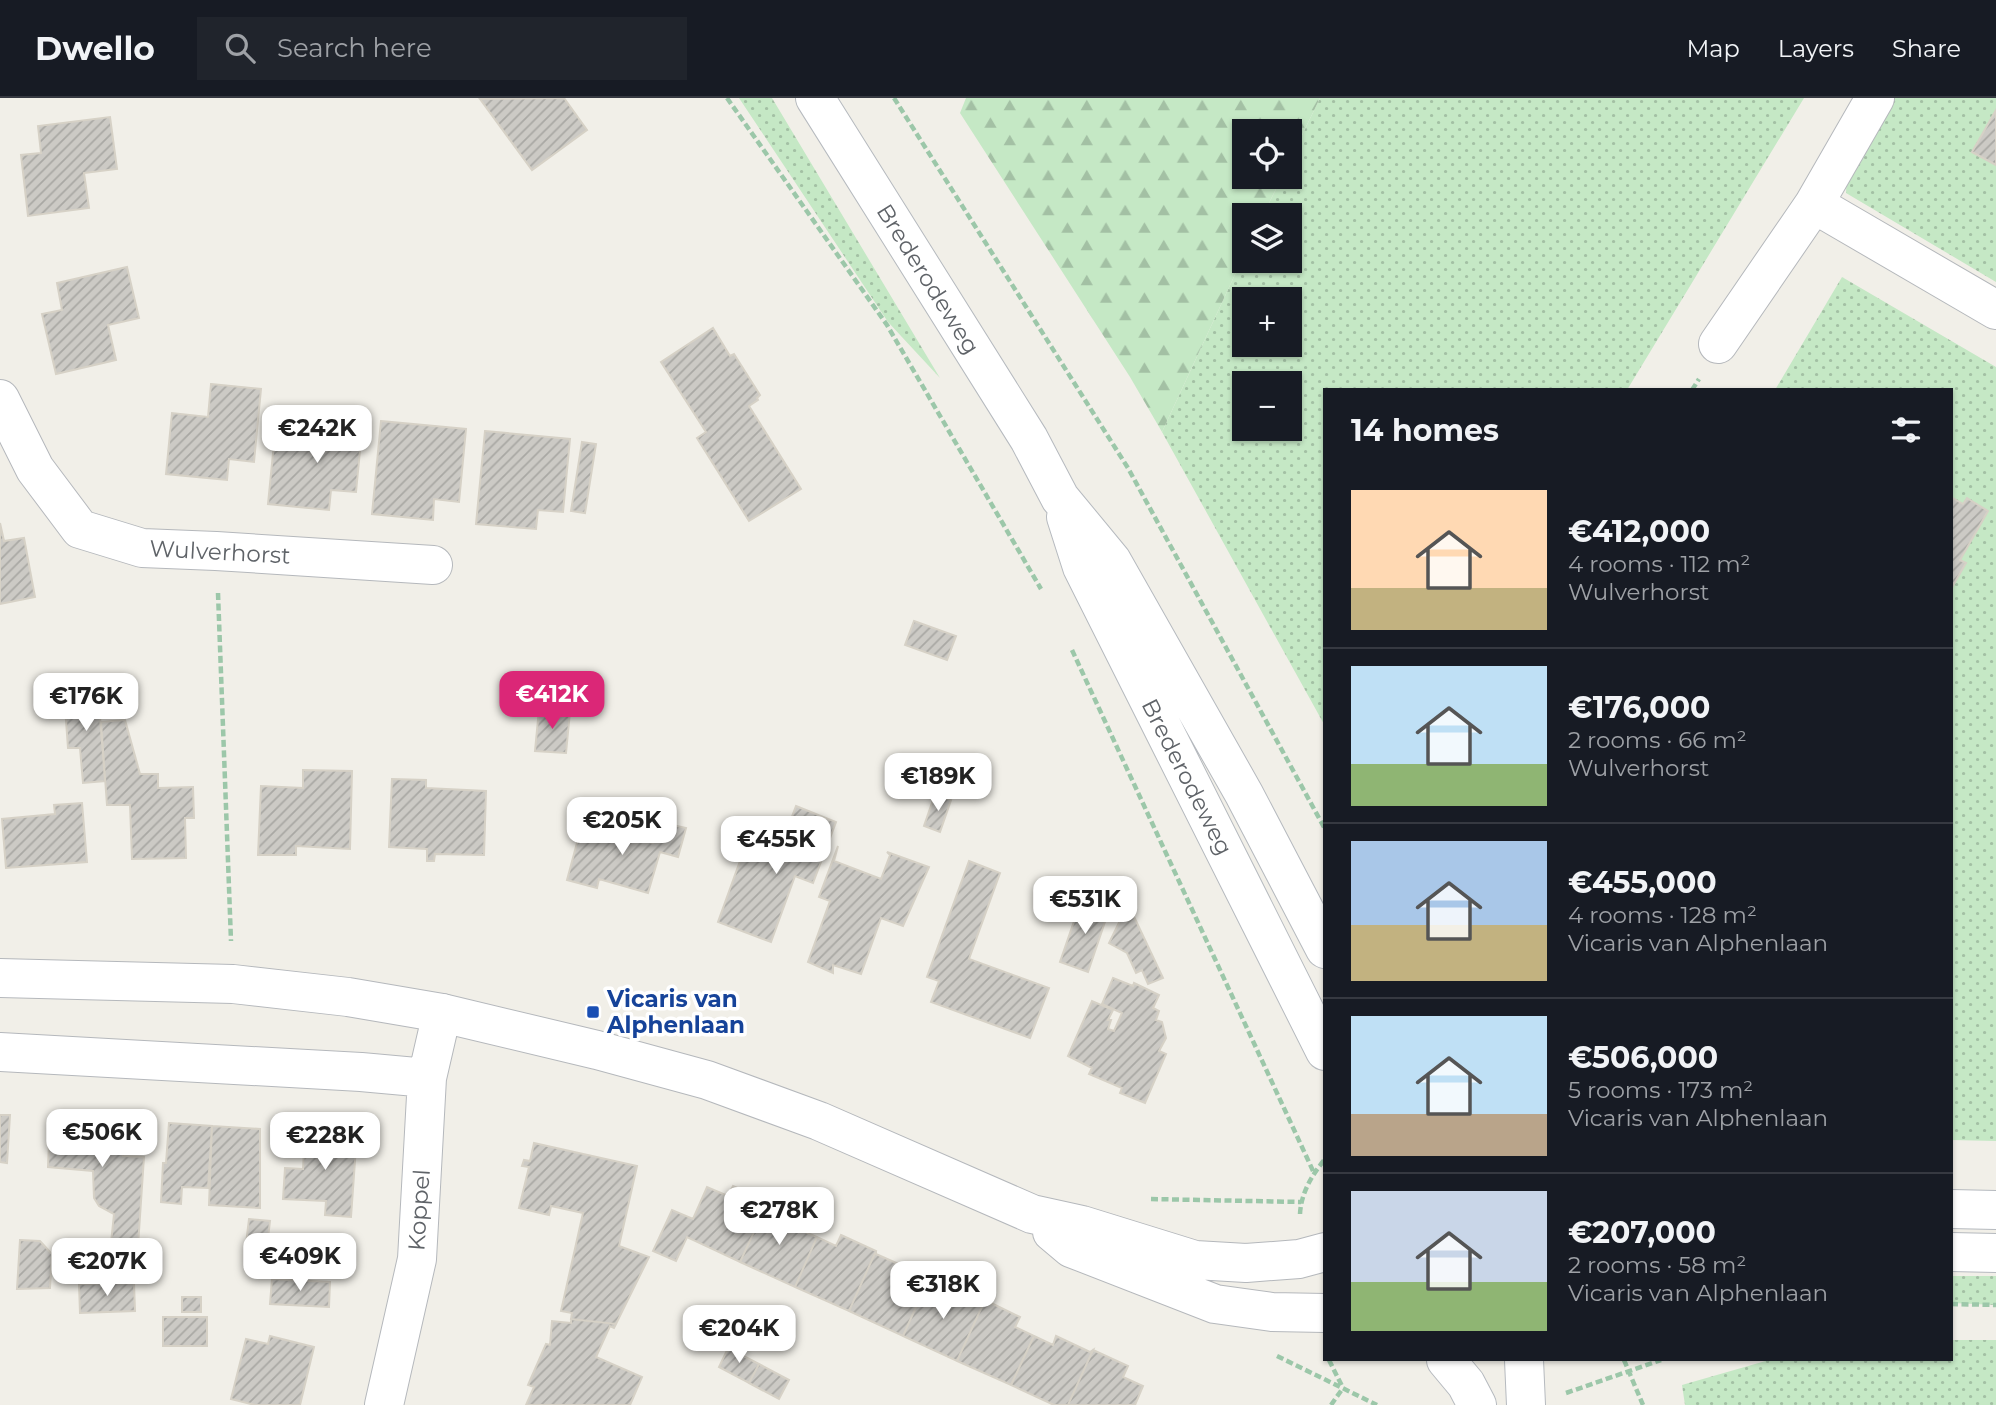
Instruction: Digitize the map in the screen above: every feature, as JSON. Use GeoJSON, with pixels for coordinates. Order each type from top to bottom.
{"type":"FeatureCollection","features":[{"type":"Feature","properties":{"kind":"street","name":"Brederodeweg"},"geometry":{"type":"LineString","coordinates":[[815,98],[1029,439],[1060,498],[1082,567],[1323,1047]]}},
{"type":"Feature","properties":{"kind":"street"},"geometry":{"type":"LineString","coordinates":[[1718,344],[1814,204],[1875,98]]}},
{"type":"Feature","properties":{"kind":"street"},"geometry":{"type":"LineString","coordinates":[[1814,204],[1996,310]]}},
{"type":"Feature","properties":{"kind":"street","name":"Wulverhorst"},"geometry":{"type":"LineString","coordinates":[[0,399],[34,469],[79,529],[142,548],[433,565]]}},
{"type":"Feature","properties":{"kind":"street","name":"Brederodeweg"},"geometry":{"type":"LineString","coordinates":[[1060,498],[1112,561],[1244,794],[1323,945]]}},
{"type":"Feature","properties":{"kind":"street"},"geometry":{"type":"LineString","coordinates":[[0,978],[233,984],[348,997],[442,1013],[597,1050],[707,1080],[820,1121],[1032,1214],[1082,1225],[1195,1260],[1246,1263],[1299,1259],[1323,1253]]}},
{"type":"Feature","properties":{"kind":"street","name":"Koppel"},"geometry":{"type":"LineString","coordinates":[[384,1405],[417,1259],[427,1078],[442,1013]]}},
{"type":"Feature","properties":{"kind":"street"},"geometry":{"type":"LineString","coordinates":[[0,1052],[347,1071],[427,1078]]}},
{"type":"Feature","properties":{"kind":"street"},"geometry":{"type":"LineString","coordinates":[[1953,1209],[1996,1210]]}},
{"type":"Feature","properties":{"kind":"street"},"geometry":{"type":"LineString","coordinates":[[1032,1214],[1071,1248],[1215,1304],[1272,1312],[1323,1313]]}},
{"type":"Feature","properties":{"kind":"street"},"geometry":{"type":"LineString","coordinates":[[1953,1252],[1996,1253]]}},
{"type":"Feature","properties":{"kind":"street"},"geometry":{"type":"LineString","coordinates":[[1447,1361],[1466,1384],[1476,1405]]}},
{"type":"Feature","properties":{"kind":"street"},"geometry":{"type":"LineString","coordinates":[[1524,1361],[1540,1401]]}},
{"type":"Feature","properties":{"kind":"path"},"geometry":{"type":"LineString","coordinates":[[727,98],[887,325],[1046,596]]}},
{"type":"Feature","properties":{"kind":"path"},"geometry":{"type":"LineString","coordinates":[[894,98],[1128,468],[1323,824]]}},
{"type":"Feature","properties":{"kind":"path"},"geometry":{"type":"LineString","coordinates":[[216,551],[233,984]]}},
{"type":"Feature","properties":{"kind":"path"},"geometry":{"type":"LineString","coordinates":[[1070,645],[1314,1173]]}},
{"type":"Feature","properties":{"kind":"path"},"geometry":{"type":"LineString","coordinates":[[1140,1199],[1301,1202],[1314,1173],[1323,1162]]}},
{"type":"Feature","properties":{"kind":"path"},"geometry":{"type":"LineString","coordinates":[[1953,1304],[1996,1305]]}},
{"type":"Feature","properties":{"kind":"path"},"geometry":{"type":"LineString","coordinates":[[1330,1361],[1343,1388],[1377,1405]]}},
{"type":"Feature","properties":{"kind":"path"},"geometry":{"type":"LineString","coordinates":[[1624,1361],[1643,1405]]}},
{"type":"Feature","properties":{"kind":"path"},"geometry":{"type":"LineString","coordinates":[[1540,1401],[1604,1382],[1658,1361]]}},
{"type":"Feature","properties":{"kind":"path"},"geometry":{"type":"LineString","coordinates":[[1331,1405],[1343,1388]]}},
{"type":"Feature","properties":{"kind":"green space"},"geometry":{"type":"Polygon","coordinates":[[[739,98],[772,98],[940,378],[888,322],[739,98]]]}},
{"type":"Feature","properties":{"kind":"green space"},"geometry":{"type":"Polygon","coordinates":[[[966,98],[1320,98],[1302,135],[1302,119],[1232,119],[1232,189],[1276,189],[1269,203],[1232,203],[1232,273],[1236,273],[1162,432],[1130,377],[960,113],[966,98]]]}},
{"type":"Feature","properties":{"kind":"green space"},"geometry":{"type":"Polygon","coordinates":[[[1320,98],[1804,98],[1628,388],[1323,388],[1323,722],[1162,432],[1236,273],[1302,273],[1302,203],[1269,203],[1276,189],[1302,189],[1302,135],[1320,98]]]}},
{"type":"Feature","properties":{"kind":"green space"},"geometry":{"type":"Polygon","coordinates":[[[1888,98],[1996,98],[1996,282],[1846,193],[1847,170],[1888,98]]]}},
{"type":"Feature","properties":{"kind":"green space"},"geometry":{"type":"Polygon","coordinates":[[[1842,277],[1996,367],[1996,1141],[1953,1140],[1953,388],[1776,388],[1842,277]]]}},
{"type":"Feature","properties":{"kind":"green space"},"geometry":{"type":"Polygon","coordinates":[[[1953,1276],[1996,1276],[1996,1305],[1953,1303],[1953,1276]]]}},
{"type":"Feature","properties":{"kind":"green space"},"geometry":{"type":"Polygon","coordinates":[[[1953,1340],[1996,1340],[1996,1405],[1685,1405],[1682,1385],[1766,1361],[1953,1361],[1953,1340]]]}},
{"type":"Feature","properties":{"kind":"building"},"geometry":{"type":"Polygon","coordinates":[[[564,98],[587,130],[532,170],[480,99],[564,98]]]}},
{"type":"Feature","properties":{"kind":"building"},"geometry":{"type":"Polygon","coordinates":[[[1996,110],[1996,165],[1972,152],[1996,110]]]}},
{"type":"Feature","properties":{"kind":"building"},"geometry":{"type":"Polygon","coordinates":[[[110,117],[117,169],[84,173],[89,208],[28,216],[21,155],[41,153],[38,126],[110,117]]]}},
{"type":"Feature","properties":{"kind":"building"},"geometry":{"type":"Polygon","coordinates":[[[127,267],[139,318],[108,325],[116,360],[56,374],[42,314],[62,310],[57,283],[127,267]]]}},
{"type":"Feature","properties":{"kind":"building"},"geometry":{"type":"Polygon","coordinates":[[[713,328],[730,356],[734,354],[760,395],[758,400],[749,406],[801,489],[749,521],[697,438],[706,432],[661,362],[713,328]]]}},
{"type":"Feature","properties":{"kind":"building"},"geometry":{"type":"Polygon","coordinates":[[[211,384],[261,389],[254,462],[229,459],[227,480],[166,474],[172,413],[208,417],[211,384]]]}},
{"type":"Feature","properties":{"kind":"building"},"geometry":{"type":"Polygon","coordinates":[[[313,414],[363,420],[356,492],[331,490],[329,510],[268,504],[274,443],[310,447],[313,414]]]}},
{"type":"Feature","properties":{"kind":"building"},"geometry":{"type":"Polygon","coordinates":[[[381,421],[466,429],[459,502],[434,499],[433,520],[372,514],[381,421]]]}},
{"type":"Feature","properties":{"kind":"building"},"geometry":{"type":"Polygon","coordinates":[[[485,431],[570,439],[563,512],[538,510],[536,529],[476,524],[485,431]]]}},
{"type":"Feature","properties":{"kind":"building"},"geometry":{"type":"Polygon","coordinates":[[[582,442],[596,444],[585,513],[571,511],[582,442]]]}},
{"type":"Feature","properties":{"kind":"building"},"geometry":{"type":"Polygon","coordinates":[[[1953,498],[1963,504],[1967,498],[1988,511],[1960,560],[1966,563],[1953,586],[1953,498]]]}},
{"type":"Feature","properties":{"kind":"building"},"geometry":{"type":"Polygon","coordinates":[[[0,523],[4,541],[24,538],[35,597],[0,604],[0,523]]]}},
{"type":"Feature","properties":{"kind":"building"},"geometry":{"type":"Polygon","coordinates":[[[914,621],[956,636],[947,660],[905,645],[914,621]]]}},
{"type":"Feature","properties":{"kind":"building"},"geometry":{"type":"Polygon","coordinates":[[[98,691],[105,781],[83,783],[80,748],[68,748],[64,693],[98,691]]]}},
{"type":"Feature","properties":{"kind":"building"},"geometry":{"type":"Polygon","coordinates":[[[539,709],[570,712],[566,753],[535,751],[539,709]]]}},
{"type":"Feature","properties":{"kind":"building"},"geometry":{"type":"Polygon","coordinates":[[[125,720],[140,774],[158,774],[158,788],[193,787],[194,818],[185,818],[186,858],[132,859],[130,805],[107,805],[101,722],[125,720]]]}},
{"type":"Feature","properties":{"kind":"building"},"geometry":{"type":"Polygon","coordinates":[[[303,770],[352,771],[350,849],[296,846],[296,855],[258,855],[261,786],[303,788],[303,770]]]}},
{"type":"Feature","properties":{"kind":"building"},"geometry":{"type":"Polygon","coordinates":[[[392,779],[426,780],[426,788],[486,791],[484,855],[435,854],[434,861],[427,861],[427,849],[389,847],[392,779]]]}},
{"type":"Feature","properties":{"kind":"building"},"geometry":{"type":"Polygon","coordinates":[[[935,794],[951,800],[940,832],[924,826],[935,794]]]}},
{"type":"Feature","properties":{"kind":"building"},"geometry":{"type":"Polygon","coordinates":[[[82,803],[87,862],[6,868],[2,819],[55,814],[54,805],[82,803]]]}},
{"type":"Feature","properties":{"kind":"building"},"geometry":{"type":"Polygon","coordinates":[[[796,806],[836,822],[813,883],[795,876],[771,942],[718,922],[744,850],[775,861],[796,806]]]}},
{"type":"Feature","properties":{"kind":"building"},"geometry":{"type":"Polygon","coordinates":[[[659,822],[686,828],[678,857],[660,852],[648,893],[599,879],[597,888],[567,880],[582,824],[653,843],[659,822]]]}},
{"type":"Feature","properties":{"kind":"building"},"geometry":{"type":"Polygon","coordinates":[[[838,846],[834,861],[881,879],[890,855],[887,852],[929,867],[903,926],[881,918],[861,974],[833,965],[833,973],[808,962],[830,901],[819,897],[838,846]]]}},
{"type":"Feature","properties":{"kind":"building"},"geometry":{"type":"Polygon","coordinates":[[[969,861],[1000,873],[969,959],[1049,988],[1030,1038],[931,1002],[939,981],[927,977],[969,861]]]}},
{"type":"Feature","properties":{"kind":"building"},"geometry":{"type":"Polygon","coordinates":[[[1081,901],[1109,910],[1088,972],[1060,962],[1081,901]]]}},
{"type":"Feature","properties":{"kind":"building"},"geometry":{"type":"Polygon","coordinates":[[[1128,904],[1163,978],[1148,984],[1142,970],[1136,973],[1127,953],[1109,943],[1128,904]]]}},
{"type":"Feature","properties":{"kind":"building"},"geometry":{"type":"Polygon","coordinates":[[[1113,978],[1133,986],[1134,983],[1159,995],[1153,1008],[1159,1011],[1156,1020],[1162,1022],[1166,1038],[1159,1051],[1166,1054],[1145,1103],[1120,1093],[1122,1088],[1089,1074],[1092,1068],[1068,1056],[1092,1001],[1113,1010],[1108,1020],[1111,1020],[1108,1029],[1114,1031],[1122,1013],[1102,1004],[1113,978]]]}},
{"type":"Feature","properties":{"kind":"building"},"geometry":{"type":"Polygon","coordinates":[[[0,1115],[10,1115],[7,1163],[0,1162],[0,1115]]]}},
{"type":"Feature","properties":{"kind":"building"},"geometry":{"type":"Polygon","coordinates":[[[50,1117],[125,1121],[123,1156],[144,1157],[138,1246],[111,1243],[114,1214],[99,1206],[94,1198],[93,1171],[48,1167],[50,1117]]]}},
{"type":"Feature","properties":{"kind":"building"},"geometry":{"type":"Polygon","coordinates":[[[169,1123],[212,1126],[208,1188],[182,1187],[181,1204],[161,1202],[169,1123]]]}},
{"type":"Feature","properties":{"kind":"building"},"geometry":{"type":"Polygon","coordinates":[[[212,1126],[260,1129],[260,1208],[209,1205],[212,1126]]]}},
{"type":"Feature","properties":{"kind":"building"},"geometry":{"type":"Polygon","coordinates":[[[305,1131],[357,1133],[351,1217],[325,1215],[326,1201],[283,1199],[285,1168],[303,1169],[305,1131]]]}},
{"type":"Feature","properties":{"kind":"building"},"geometry":{"type":"Polygon","coordinates":[[[534,1143],[637,1166],[619,1246],[649,1257],[616,1324],[571,1319],[572,1313],[561,1311],[583,1213],[551,1206],[549,1215],[519,1208],[529,1167],[522,1166],[524,1160],[530,1161],[534,1143]]]}},
{"type":"Feature","properties":{"kind":"building"},"geometry":{"type":"Polygon","coordinates":[[[733,1186],[768,1202],[740,1262],[687,1237],[676,1261],[653,1251],[672,1210],[693,1219],[707,1187],[728,1196],[733,1186]]]}},
{"type":"Feature","properties":{"kind":"building"},"geometry":{"type":"Polygon","coordinates":[[[768,1202],[768,1205],[802,1221],[798,1229],[817,1237],[795,1287],[740,1262],[768,1202]]]}},
{"type":"Feature","properties":{"kind":"building"},"geometry":{"type":"Polygon","coordinates":[[[249,1219],[270,1221],[266,1255],[245,1252],[249,1219]]]}},
{"type":"Feature","properties":{"kind":"building"},"geometry":{"type":"Polygon","coordinates":[[[841,1235],[876,1251],[849,1311],[795,1287],[817,1237],[836,1246],[841,1235]]]}},
{"type":"Feature","properties":{"kind":"building"},"geometry":{"type":"Polygon","coordinates":[[[20,1240],[40,1241],[52,1254],[50,1288],[17,1289],[20,1240]]]}},
{"type":"Feature","properties":{"kind":"building"},"geometry":{"type":"Polygon","coordinates":[[[876,1251],[876,1254],[910,1269],[906,1278],[925,1287],[903,1336],[849,1311],[876,1251]]]}},
{"type":"Feature","properties":{"kind":"building"},"geometry":{"type":"Polygon","coordinates":[[[272,1279],[330,1282],[329,1307],[270,1304],[272,1279]]]}},
{"type":"Feature","properties":{"kind":"building"},"geometry":{"type":"Polygon","coordinates":[[[134,1283],[135,1311],[80,1313],[79,1284],[134,1283]]]}},
{"type":"Feature","properties":{"kind":"building"},"geometry":{"type":"Polygon","coordinates":[[[925,1287],[944,1295],[948,1287],[982,1303],[985,1300],[957,1361],[903,1336],[925,1287]]]}},
{"type":"Feature","properties":{"kind":"building"},"geometry":{"type":"Polygon","coordinates":[[[182,1297],[201,1297],[201,1312],[182,1312],[182,1297]]]}},
{"type":"Feature","properties":{"kind":"building"},"geometry":{"type":"Polygon","coordinates":[[[985,1300],[1020,1317],[1015,1327],[1034,1336],[1011,1385],[957,1361],[985,1300]]]}},
{"type":"Feature","properties":{"kind":"building"},"geometry":{"type":"Polygon","coordinates":[[[163,1317],[207,1317],[207,1346],[163,1346],[163,1317]]]}},
{"type":"Feature","properties":{"kind":"building"},"geometry":{"type":"Polygon","coordinates":[[[571,1319],[616,1324],[614,1328],[610,1326],[596,1357],[642,1377],[630,1405],[526,1405],[534,1387],[528,1385],[546,1344],[550,1345],[552,1321],[571,1323],[571,1319]]]}},
{"type":"Feature","properties":{"kind":"building"},"geometry":{"type":"Polygon","coordinates":[[[270,1336],[314,1347],[300,1405],[255,1405],[231,1399],[246,1339],[268,1344],[270,1336]]]}},
{"type":"Feature","properties":{"kind":"building"},"geometry":{"type":"Polygon","coordinates":[[[1034,1336],[1053,1345],[1056,1336],[1090,1352],[1093,1350],[1068,1405],[1054,1405],[1011,1385],[1034,1336]]]}},
{"type":"Feature","properties":{"kind":"building"},"geometry":{"type":"Polygon","coordinates":[[[728,1348],[759,1364],[749,1383],[719,1367],[728,1348]]]}},
{"type":"Feature","properties":{"kind":"building"},"geometry":{"type":"Polygon","coordinates":[[[1093,1350],[1128,1366],[1123,1377],[1143,1386],[1135,1405],[1068,1405],[1093,1350]]]}},
{"type":"Feature","properties":{"kind":"building"},"geometry":{"type":"Polygon","coordinates":[[[759,1364],[789,1380],[779,1399],[749,1383],[759,1364]]]}},
{"type":"Feature","properties":{"kind":"place","name":"Vicaris van Alphenlaan"},"geometry":{"type":"Point","coordinates":[593,1012]}}]}
